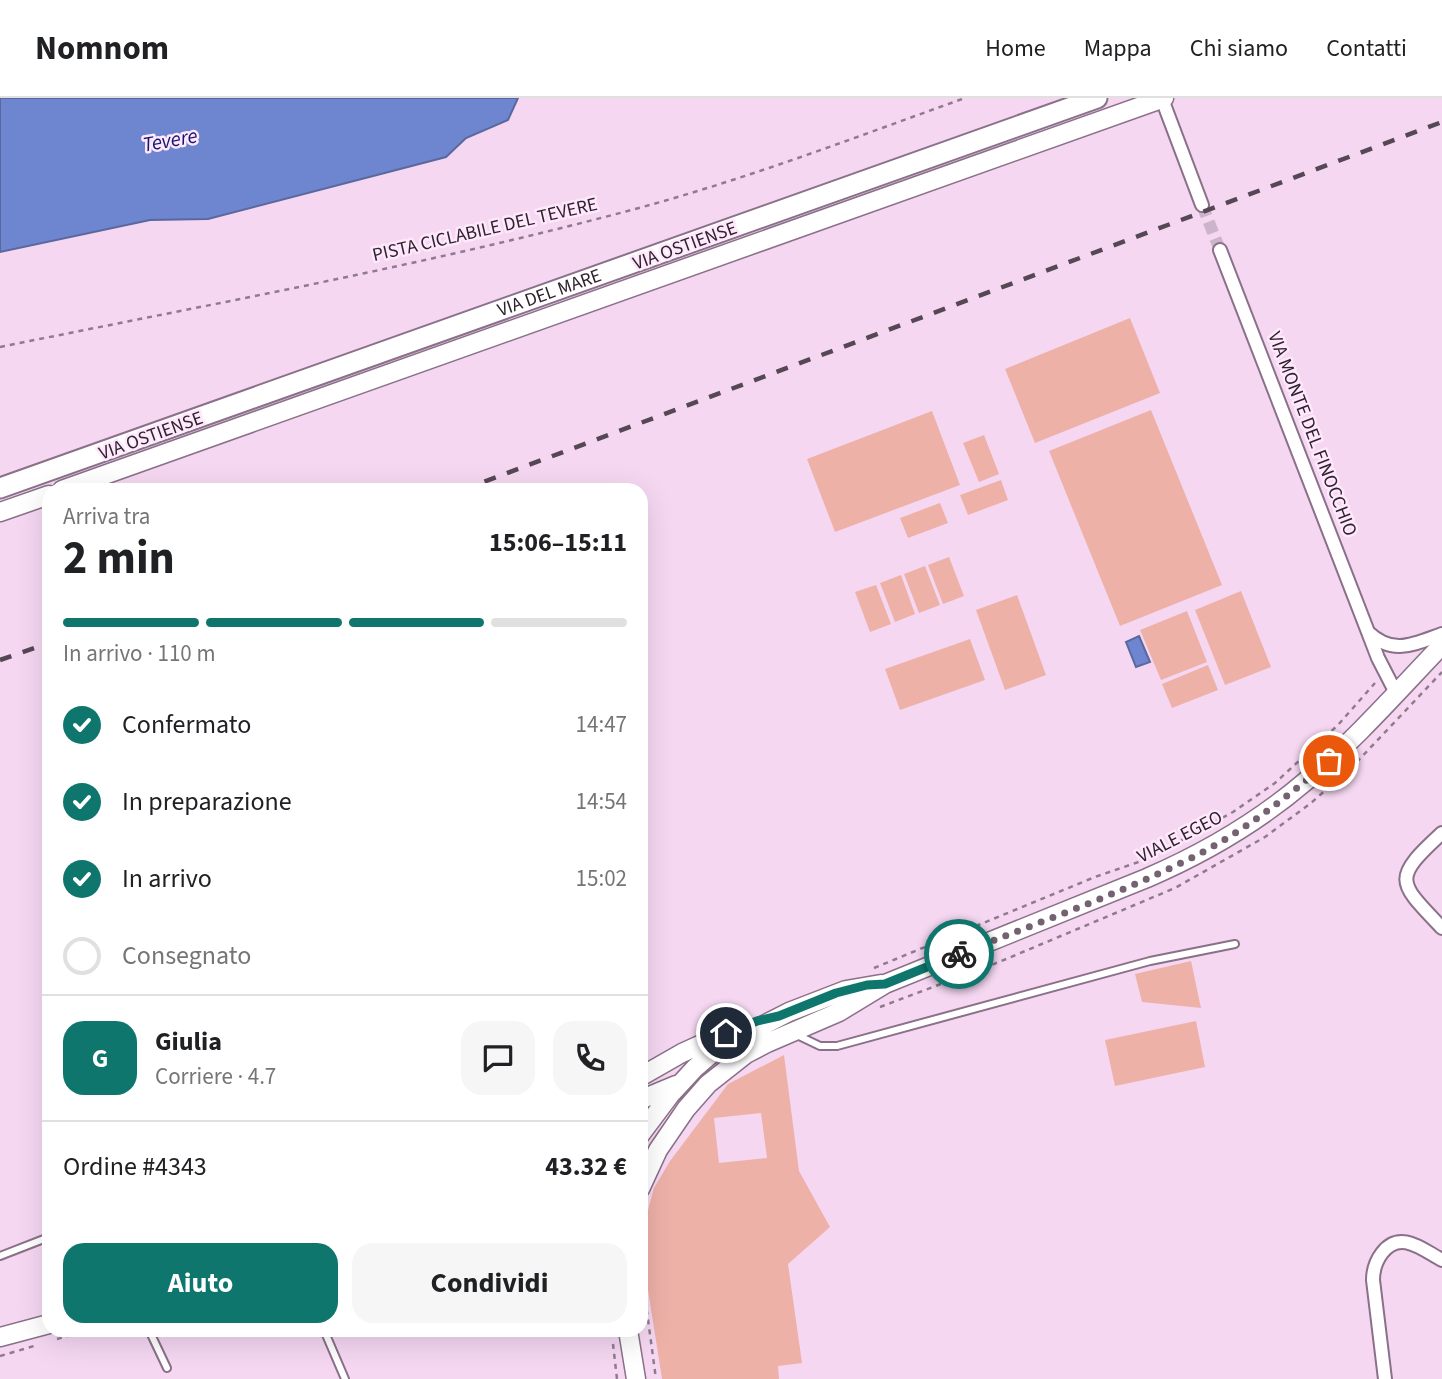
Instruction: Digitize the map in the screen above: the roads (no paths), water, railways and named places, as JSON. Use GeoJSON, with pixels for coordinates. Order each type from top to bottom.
{"type":"FeatureCollection","features":[{"type":"Feature","properties":{"kind":"main road","name":"VIA DEL MARE"},"geometry":{"type":"LineString","coordinates":[[0,488],[1097,98]]}},
{"type":"Feature","properties":{"kind":"main road","name":"VIA OSTIENSE"},"geometry":{"type":"LineString","coordinates":[[82,483],[1163,98]]}},
{"type":"Feature","properties":{"kind":"main road"},"geometry":{"type":"LineString","coordinates":[[0,512],[42,497]]}},
{"type":"Feature","properties":{"kind":"main road","name":"VIALE EGEO"},"geometry":{"type":"LineString","coordinates":[[648,1172],[658,1150],[686,1109],[708,1084],[733,1063],[756,1048],[839,1012],[885,984],[1147,878],[1216,845],[1305,782],[1344,747],[1442,645]]}},
{"type":"Feature","properties":{"kind":"main road","name":"VIALE EGEO"},"geometry":{"type":"LineString","coordinates":[[648,1124],[681,1083],[717,1049],[779,1016],[836,993],[867,985],[885,984]]}},
{"type":"Feature","properties":{"kind":"main road"},"geometry":{"type":"LineString","coordinates":[[648,1072],[719,1036],[757,1021],[779,1016]]}},
{"type":"Feature","properties":{"kind":"main road","name":"VIALE EGEO"},"geometry":{"type":"LineString","coordinates":[[681,1083],[733,1063]]}},
{"type":"Feature","properties":{"kind":"main road"},"geometry":{"type":"LineString","coordinates":[[648,1076],[666,1075],[677,1079],[685,1092],[686,1109]]}},
{"type":"Feature","properties":{"kind":"main road"},"geometry":{"type":"LineString","coordinates":[[648,1097],[681,1083]]}},
{"type":"Feature","properties":{"kind":"main road"},"geometry":{"type":"LineString","coordinates":[[0,1338],[42,1326]]}},
{"type":"Feature","properties":{"kind":"main road"},"geometry":{"type":"LineString","coordinates":[[629,1337],[636,1379]]}},
{"type":"Feature","properties":{"kind":"street"},"geometry":{"type":"LineString","coordinates":[[1163,98],[1202,205]]}},
{"type":"Feature","properties":{"kind":"street","name":"VIA MONTE DEL FINOCCHIO"},"geometry":{"type":"LineString","coordinates":[[1220,250],[1368,632],[1396,693]]}},
{"type":"Feature","properties":{"kind":"street"},"geometry":{"type":"LineString","coordinates":[[1368,632],[1378,641],[1392,646],[1416,643],[1442,634]]}},
{"type":"Feature","properties":{"kind":"street"},"geometry":{"type":"LineString","coordinates":[[1442,833],[1412,862],[1405,877],[1410,894],[1442,928]]}},
{"type":"Feature","properties":{"kind":"street"},"geometry":{"type":"LineString","coordinates":[[1384,1379],[1373,1280],[1377,1261],[1388,1247],[1402,1242],[1414,1245],[1442,1261]]}},
{"type":"Feature","properties":{"kind":"lane"},"geometry":{"type":"LineString","coordinates":[[792,1032],[814,1044],[837,1046],[1150,961],[1234,944]]}},
{"type":"Feature","properties":{"kind":"lane"},"geometry":{"type":"LineString","coordinates":[[0,1256],[42,1240]]}},
{"type":"Feature","properties":{"kind":"lane"},"geometry":{"type":"LineString","coordinates":[[152,1337],[167,1368]]}},
{"type":"Feature","properties":{"kind":"lane"},"geometry":{"type":"LineString","coordinates":[[327,1337],[345,1379]]}},
{"type":"Feature","properties":{"kind":"water","name":"Tevere"},"geometry":{"type":"Polygon","coordinates":[[[0,98],[518,98],[508,120],[466,138],[446,157],[208,219],[150,220],[0,252],[0,98]]]}},
{"type":"Feature","properties":{"kind":"water"},"geometry":{"type":"Polygon","coordinates":[[[1139,636],[1150,662],[1136,667],[1126,642],[1139,636]]]}},
{"type":"Feature","properties":{"kind":"tunnel"},"geometry":{"type":"LineString","coordinates":[[1202,205],[1220,250]]}},
{"type":"Feature","properties":{"kind":"railway"},"geometry":{"type":"LineString","coordinates":[[481,483],[1442,122]]}},
{"type":"Feature","properties":{"kind":"railway"},"geometry":{"type":"LineString","coordinates":[[0,660],[42,645]]}}]}
